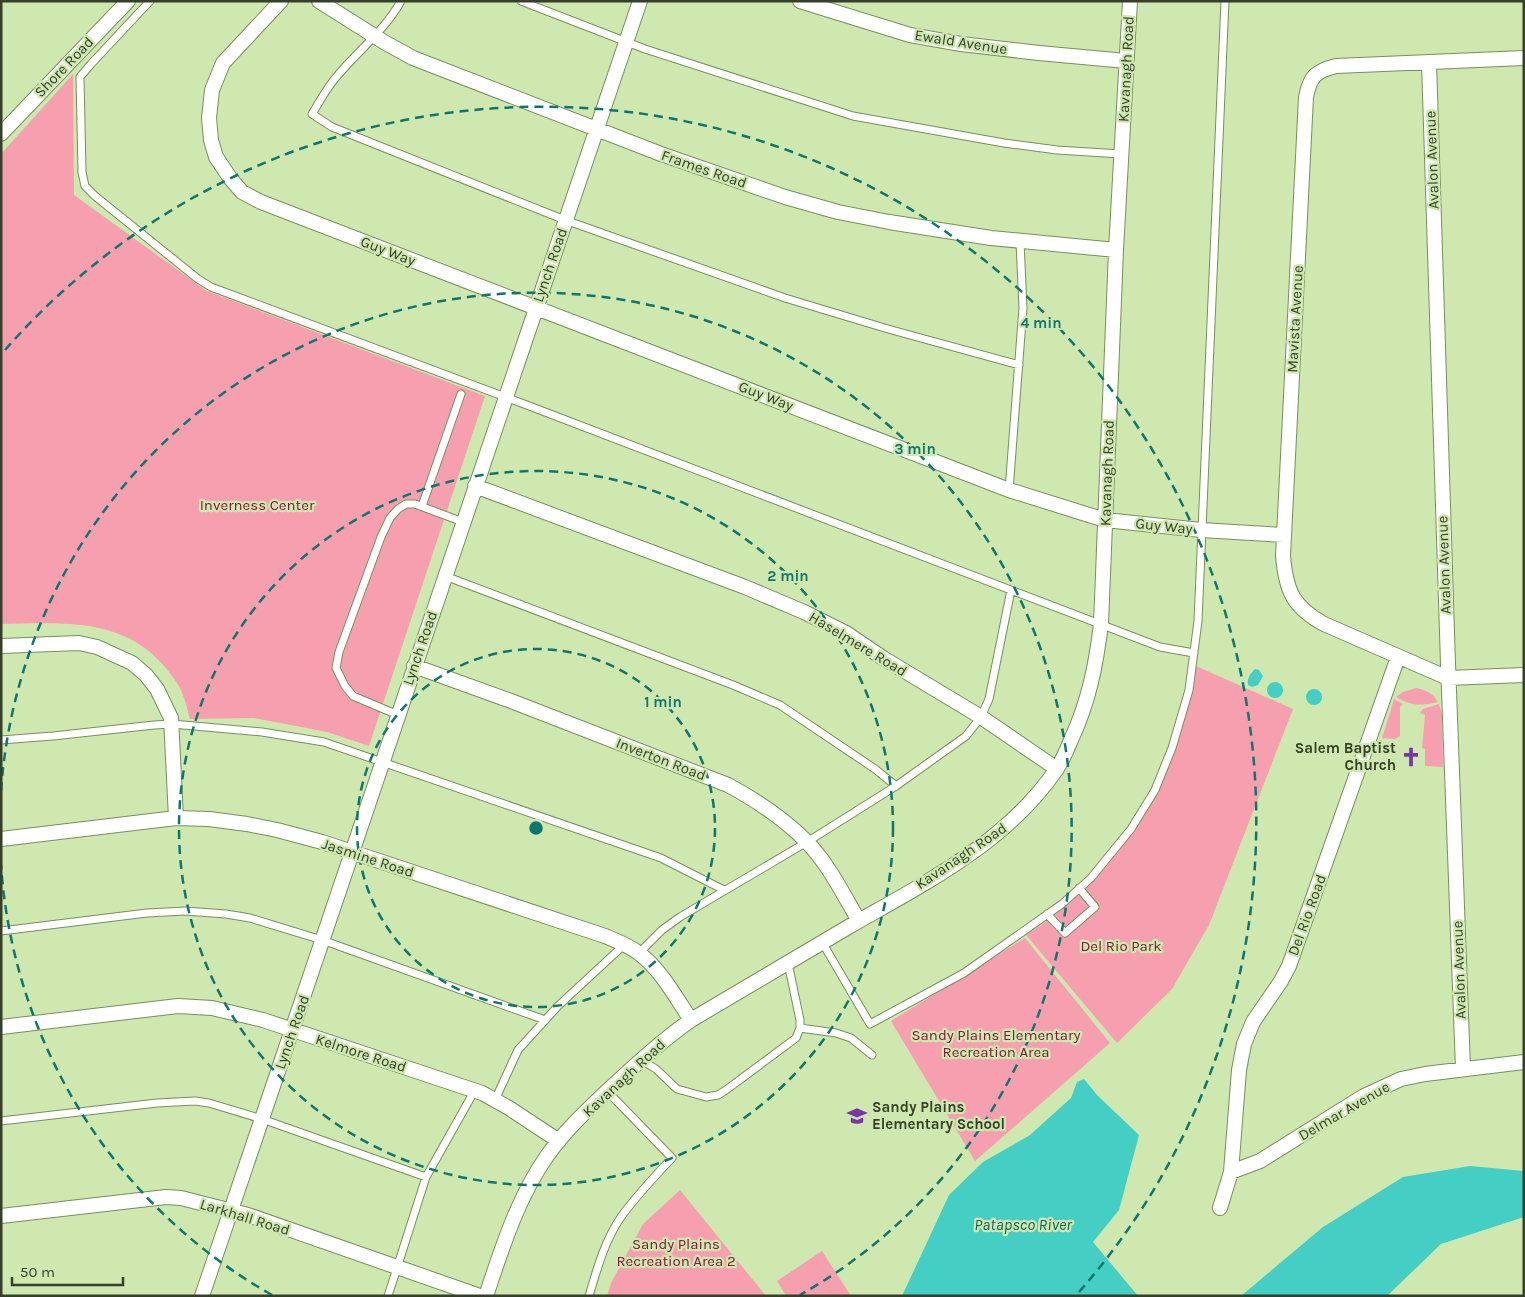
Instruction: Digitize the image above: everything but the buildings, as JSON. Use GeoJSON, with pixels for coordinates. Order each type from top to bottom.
{"type":"FeatureCollection","features":[{"type":"Feature","properties":{"kind":"street","name":"Shore Road"},"geometry":{"type":"LineString","coordinates":[[1,134],[128,1]]}},
{"type":"Feature","properties":{"kind":"street","name":"Guy Way"},"geometry":{"type":"LineString","coordinates":[[281,1],[223,63],[212,90],[209,118],[211,140],[216,157],[242,192],[261,202],[1009,490],[1105,520],[1201,530],[1284,535]]}},
{"type":"Feature","properties":{"kind":"street","name":"Frames Road"},"geometry":{"type":"LineString","coordinates":[[319,1],[412,58],[661,154],[785,196],[838,212],[890,222],[1020,242],[1116,250]]}},
{"type":"Feature","properties":{"kind":"street","name":"Lynch Road"},"geometry":{"type":"LineString","coordinates":[[202,1296],[640,1]]}},
{"type":"Feature","properties":{"kind":"street","name":"Ewald Avenue"},"geometry":{"type":"LineString","coordinates":[[800,1],[910,35],[961,44],[1126,61]]}},
{"type":"Feature","properties":{"kind":"street","name":"Kavanagh Road"},"geometry":{"type":"LineString","coordinates":[[486,1296],[501,1250],[514,1219],[546,1157],[558,1141],[641,1060],[691,1020],[941,873],[994,837],[1021,813],[1057,769],[1085,708],[1095,670],[1101,624],[1116,250],[1130,1]]}},
{"type":"Feature","properties":{"kind":"street","name":"Mavista Avenue"},"geometry":{"type":"LineString","coordinates":[[1448,678],[1324,624],[1300,608],[1289,592],[1286,580],[1284,535],[1306,97],[1308,84],[1314,76],[1324,69],[1336,66],[1524,58]]}},
{"type":"Feature","properties":{"kind":"street","name":"Avalon Avenue"},"geometry":{"type":"LineString","coordinates":[[1429,62],[1448,678],[1463,1069]]}},
{"type":"Feature","properties":{"kind":"street","name":"Haselmere Road"},"geometry":{"type":"LineString","coordinates":[[475,486],[745,587],[804,612],[846,634],[981,717],[1057,769]]}},
{"type":"Feature","properties":{"kind":"street"},"geometry":{"type":"LineString","coordinates":[[1,646],[79,643],[97,647],[132,663],[157,689],[171,718],[176,818]]}},
{"type":"Feature","properties":{"kind":"street","name":"Del Rio Road"},"geometry":{"type":"LineString","coordinates":[[1220,1208],[1231,1172],[1239,1070],[1248,1032],[1281,982],[1289,966],[1398,657]]}},
{"type":"Feature","properties":{"kind":"street","name":"Inverton Road"},"geometry":{"type":"LineString","coordinates":[[414,666],[728,784],[756,800],[807,842],[828,871],[859,921]]}},
{"type":"Feature","properties":{"kind":"street"},"geometry":{"type":"LineString","coordinates":[[1448,678],[1524,675]]}},
{"type":"Feature","properties":{"kind":"street","name":"Jasmine Road"},"geometry":{"type":"LineString","coordinates":[[1,839],[176,818],[209,819],[276,830],[605,936],[639,953],[659,974],[691,1020]]}},
{"type":"Feature","properties":{"kind":"street","name":"Kelmore Road"},"geometry":{"type":"LineString","coordinates":[[1,1027],[178,1006],[212,1008],[263,1020],[475,1090],[496,1100],[558,1141]]}},
{"type":"Feature","properties":{"kind":"street","name":"Delmar Avenue"},"geometry":{"type":"LineString","coordinates":[[1231,1172],[1260,1162],[1378,1089],[1412,1076],[1524,1062]]}},
{"type":"Feature","properties":{"kind":"street","name":"Larkhall Road"},"geometry":{"type":"LineString","coordinates":[[1,1216],[166,1197],[180,1198],[231,1210],[480,1296]]}},
{"type":"Feature","properties":{"kind":"lane"},"geometry":{"type":"LineString","coordinates":[[150,1],[80,77],[82,172],[85,186],[95,196],[198,279],[211,287],[1160,647],[1194,653]]}},
{"type":"Feature","properties":{"kind":"lane"},"geometry":{"type":"LineString","coordinates":[[401,1],[374,36],[337,76],[312,114],[332,127],[566,220],[785,298],[1019,365]]}},
{"type":"Feature","properties":{"kind":"lane"},"geometry":{"type":"LineString","coordinates":[[521,1],[626,42],[853,116],[1004,143],[1057,150],[1121,154]]}},
{"type":"Feature","properties":{"kind":"lane"},"geometry":{"type":"LineString","coordinates":[[822,942],[870,1024],[964,973],[1047,914],[1079,888],[1091,878],[1131,829],[1155,790],[1172,748],[1189,690],[1198,621],[1225,1]]}},
{"type":"Feature","properties":{"kind":"lane"},"geometry":{"type":"LineString","coordinates":[[1009,490],[1022,308],[1020,242]]}},
{"type":"Feature","properties":{"kind":"lane"},"geometry":{"type":"LineString","coordinates":[[422,506],[461,394]]}},
{"type":"Feature","properties":{"kind":"lane"},"geometry":{"type":"LineString","coordinates":[[398,715],[353,696],[345,686],[336,668],[339,652],[381,537],[390,518],[398,509],[406,504],[415,504],[463,522]]}},
{"type":"Feature","properties":{"kind":"lane"},"geometry":{"type":"LineString","coordinates":[[445,576],[724,681],[780,705],[875,769],[896,786]]}},
{"type":"Feature","properties":{"kind":"lane"},"geometry":{"type":"LineString","coordinates":[[639,953],[662,930],[680,917],[807,842],[896,786],[966,736],[981,717],[989,699],[1011,590]]}},
{"type":"Feature","properties":{"kind":"lane"},"geometry":{"type":"LineString","coordinates":[[1,740],[154,724],[172,724],[286,735],[324,742],[661,858],[724,890]]}},
{"type":"Feature","properties":{"kind":"lane"},"geometry":{"type":"LineString","coordinates":[[1047,914],[1065,934],[1095,907],[1079,888]]}},
{"type":"Feature","properties":{"kind":"lane"},"geometry":{"type":"LineString","coordinates":[[1,931],[148,912],[185,911],[226,914],[250,918],[322,940],[544,1020]]}},
{"type":"Feature","properties":{"kind":"lane"},"geometry":{"type":"LineString","coordinates":[[496,1100],[518,1050],[544,1020],[624,945]]}},
{"type":"Feature","properties":{"kind":"lane"},"geometry":{"type":"LineString","coordinates":[[641,1060],[656,1069],[677,1090],[706,1096],[718,1095],[796,1038],[800,1028],[800,1020],[788,963]]}},
{"type":"Feature","properties":{"kind":"lane"},"geometry":{"type":"LineString","coordinates":[[800,1028],[836,1033],[851,1038],[872,1055]]}},
{"type":"Feature","properties":{"kind":"lane"},"geometry":{"type":"LineString","coordinates":[[388,1296],[426,1177],[475,1090]]}},
{"type":"Feature","properties":{"kind":"lane"},"geometry":{"type":"LineString","coordinates":[[589,1296],[606,1244],[620,1218],[672,1158],[608,1091]]}},
{"type":"Feature","properties":{"kind":"lane"},"geometry":{"type":"LineString","coordinates":[[1,1121],[157,1103],[195,1101],[209,1103],[262,1119],[426,1177]]}},
{"type":"Feature","properties":{"kind":"green space","name":"Inverness Center"},"geometry":{"type":"Polygon","coordinates":[[[73,74],[74,195],[207,291],[485,396],[369,746],[327,732],[254,718],[190,719],[179,686],[162,663],[143,647],[122,635],[100,628],[77,625],[53,623],[1,624],[1,154],[73,74]]]}},
{"type":"Feature","properties":{"kind":"green space","name":"Del Rio Park"},"geometry":{"type":"Polygon","coordinates":[[[1196,666],[1293,709],[1209,925],[1172,989],[1117,1043],[1026,935],[1069,904],[1088,886],[1106,867],[1137,825],[1175,752],[1196,666]]]}},
{"type":"Feature","properties":{"kind":"green space"},"geometry":{"type":"Polygon","coordinates":[[[1416,688],[1429,692],[1438,702],[1417,704],[1396,697],[1403,692],[1416,688]]]}},
{"type":"Feature","properties":{"kind":"green space"},"geometry":{"type":"Polygon","coordinates":[[[1394,699],[1403,704],[1400,707],[1400,736],[1395,739],[1382,738],[1394,699]]]}},
{"type":"Feature","properties":{"kind":"green space"},"geometry":{"type":"Polygon","coordinates":[[[1439,704],[1442,714],[1443,767],[1425,766],[1425,749],[1422,748],[1425,715],[1420,713],[1423,709],[1439,704]]]}},
{"type":"Feature","properties":{"kind":"green space","name":"Sandy Plains Elementary Recreation Area"},"geometry":{"type":"Polygon","coordinates":[[[1025,938],[1110,1043],[975,1161],[891,1021],[1025,938]]]}},
{"type":"Feature","properties":{"kind":"green space","name":"Sandy Plains Recreation Area 2"},"geometry":{"type":"Polygon","coordinates":[[[680,1190],[766,1296],[607,1296],[611,1283],[643,1224],[680,1190]]]}},
{"type":"Feature","properties":{"kind":"green space"},"geometry":{"type":"Polygon","coordinates":[[[822,1251],[851,1296],[786,1296],[777,1281],[822,1251]]]}},
{"type":"Feature","properties":{"kind":"water"},"geometry":{"type":"Polygon","coordinates":[[[1255,669],[1259,670],[1263,676],[1258,685],[1252,687],[1248,685],[1248,680],[1250,674],[1255,669]]]}},
{"type":"Feature","properties":{"kind":"water"},"geometry":{"type":"Polygon","coordinates":[[[1275,682],[1281,684],[1283,690],[1281,696],[1275,698],[1269,696],[1267,690],[1269,684],[1275,682]]]}},
{"type":"Feature","properties":{"kind":"water"},"geometry":{"type":"Polygon","coordinates":[[[1314,689],[1320,691],[1322,697],[1320,703],[1314,705],[1308,703],[1306,697],[1308,691],[1314,689]]]}},
{"type":"Feature","properties":{"kind":"water","name":"Patapsco River"},"geometry":{"type":"Polygon","coordinates":[[[1084,1079],[1097,1095],[1139,1135],[1119,1210],[1093,1242],[1138,1296],[902,1296],[949,1195],[983,1162],[1030,1135],[1071,1098],[1077,1082],[1084,1079]]]}},
{"type":"Feature","properties":{"kind":"water"},"geometry":{"type":"Polygon","coordinates":[[[1470,1166],[1524,1171],[1524,1217],[1441,1244],[1387,1296],[1241,1296],[1323,1227],[1403,1177],[1470,1166]]]}},
{"type":"Feature","properties":{"kind":"place","name":"Salem Baptist Church"},"geometry":{"type":"Point","coordinates":[1411,757]}},
{"type":"Feature","properties":{"kind":"place","name":"Sandy Plains Elementary School"},"geometry":{"type":"Point","coordinates":[857,1116]}}]}
